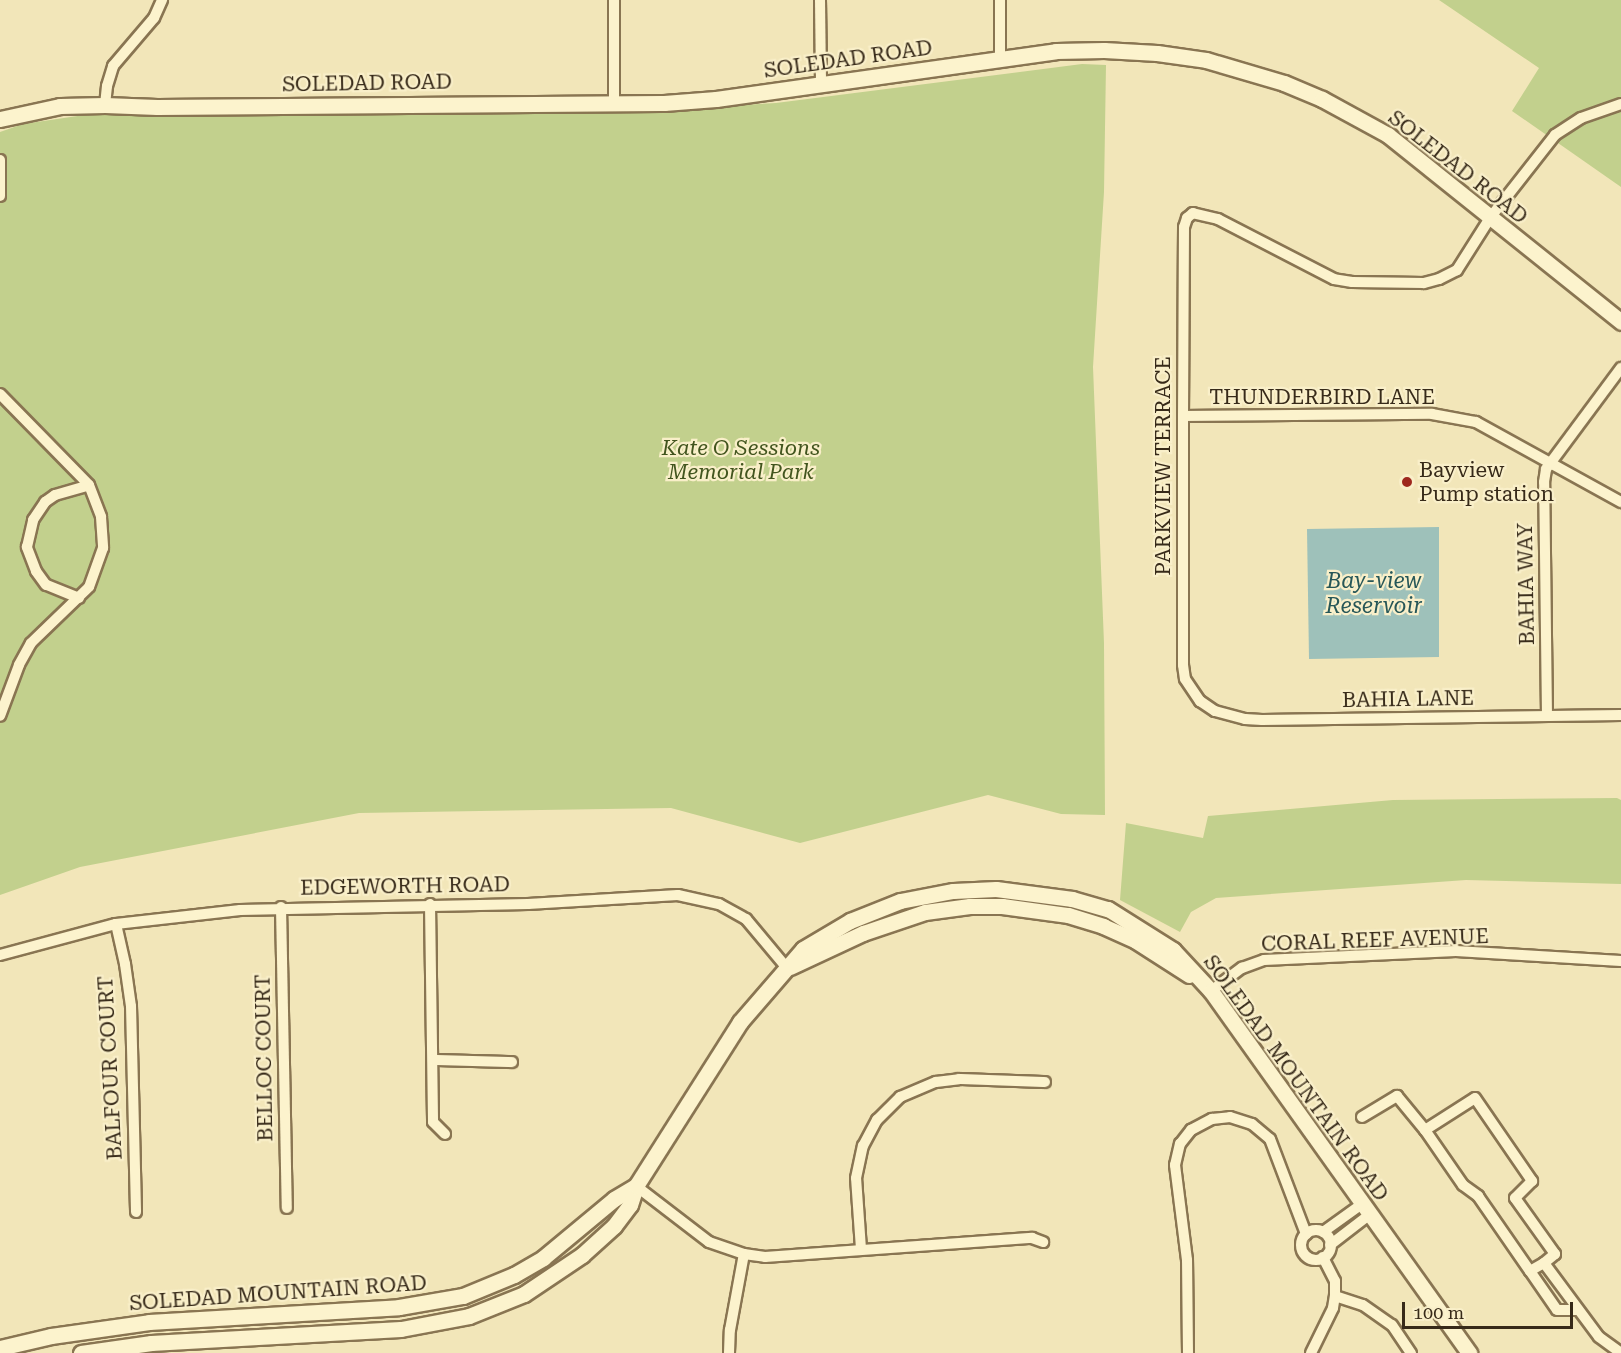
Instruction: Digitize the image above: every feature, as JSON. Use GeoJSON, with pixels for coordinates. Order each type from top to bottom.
{"type":"FeatureCollection","features":[{"type":"Feature","properties":{"kind":"main road","name":"SOLEDAD ROAD"},"geometry":{"type":"LineString","coordinates":[[0,119],[60,106],[158,107],[716,99],[1056,51],[1157,52],[1206,60],[1284,83],[1322,99],[1388,135],[1621,322]]}},
{"type":"Feature","properties":{"kind":"main road","name":"SOLEDAD MOUNTAIN ROAD"},"geometry":{"type":"LineString","coordinates":[[81,1353],[151,1343],[401,1329],[469,1316],[524,1294],[582,1255],[614,1226],[630,1205],[636,1186],[740,1022],[803,949],[826,933],[900,901],[953,891],[975,890],[1028,892],[1072,899],[1108,909],[1173,950],[1211,991],[1469,1353]]}},
{"type":"Feature","properties":{"kind":"main road"},"geometry":{"type":"LineString","coordinates":[[787,968],[863,933],[925,912],[970,906],[1002,906],[1068,915],[1102,926],[1136,941],[1211,991]]}},
{"type":"Feature","properties":{"kind":"main road","name":"SOLEDAD MOUNTAIN ROAD"},"geometry":{"type":"LineString","coordinates":[[1,1348],[51,1336],[149,1322],[399,1307],[455,1298],[514,1275],[543,1258],[614,1199],[636,1186]]}},
{"type":"Feature","properties":{"kind":"street"},"geometry":{"type":"LineString","coordinates":[[105,105],[106,86],[113,66],[154,18],[162,0]]}},
{"type":"Feature","properties":{"kind":"street"},"geometry":{"type":"LineString","coordinates":[[614,0],[614,102]]}},
{"type":"Feature","properties":{"kind":"street"},"geometry":{"type":"LineString","coordinates":[[819,0],[821,84]]}},
{"type":"Feature","properties":{"kind":"street"},"geometry":{"type":"LineString","coordinates":[[1000,0],[1000,59]]}},
{"type":"Feature","properties":{"kind":"street"},"geometry":{"type":"LineString","coordinates":[[1490,218],[1555,135],[1581,118],[1621,104]]}},
{"type":"Feature","properties":{"kind":"street"},"geometry":{"type":"LineString","coordinates":[[0,160],[0,196]]}},
{"type":"Feature","properties":{"kind":"street","name":"PARKVIEW TERRACE"},"geometry":{"type":"LineString","coordinates":[[1200,701],[1185,680],[1183,665],[1184,227],[1187,218],[1193,213],[1218,219],[1334,279],[1352,282],[1424,283],[1457,270],[1490,218]]}},
{"type":"Feature","properties":{"kind":"street","name":"BAHIA WAY"},"geometry":{"type":"LineString","coordinates":[[1547,717],[1544,482],[1546,469],[1621,368]]}},
{"type":"Feature","properties":{"kind":"street"},"geometry":{"type":"LineString","coordinates":[[0,394],[89,485],[101,518],[103,548],[95,574],[79,598],[47,625],[31,643],[19,665],[0,716]]}},
{"type":"Feature","properties":{"kind":"street","name":"THUNDERBIRD LANE"},"geometry":{"type":"LineString","coordinates":[[1183,416],[1432,414],[1476,422],[1621,502]]}},
{"type":"Feature","properties":{"kind":"street"},"geometry":{"type":"LineString","coordinates":[[79,598],[46,585],[36,571],[27,547],[33,520],[45,502],[55,495],[89,485]]}},
{"type":"Feature","properties":{"kind":"street","name":"BAHIA LANE"},"geometry":{"type":"LineString","coordinates":[[1200,701],[1215,711],[1245,719],[1621,715]]}},
{"type":"Feature","properties":{"kind":"street","name":"EDGEWORTH ROAD"},"geometry":{"type":"LineString","coordinates":[[0,955],[116,924],[281,907],[528,904],[678,895],[719,904],[746,920],[787,968]]}},
{"type":"Feature","properties":{"kind":"street"},"geometry":{"type":"LineString","coordinates":[[430,904],[433,1122],[445,1134]]}},
{"type":"Feature","properties":{"kind":"street","name":"BELLOC COURT"},"geometry":{"type":"LineString","coordinates":[[281,907],[286,1208]]}},
{"type":"Feature","properties":{"kind":"street","name":"BALFOUR COURT"},"geometry":{"type":"LineString","coordinates":[[116,924],[125,964],[130,1006],[136,1212]]}},
{"type":"Feature","properties":{"kind":"street","name":"CORAL REEF AVENUE"},"geometry":{"type":"LineString","coordinates":[[1211,991],[1242,968],[1264,960],[1456,951],[1621,961]]}},
{"type":"Feature","properties":{"kind":"street"},"geometry":{"type":"LineString","coordinates":[[433,1060],[512,1062]]}},
{"type":"Feature","properties":{"kind":"street"},"geometry":{"type":"LineString","coordinates":[[861,1249],[856,1178],[863,1146],[877,1120],[900,1097],[936,1082],[959,1079],[1045,1082]]}},
{"type":"Feature","properties":{"kind":"street"},"geometry":{"type":"LineString","coordinates":[[1362,1117],[1397,1096],[1425,1130],[1462,1185],[1478,1196],[1557,1310],[1576,1310]]}},
{"type":"Feature","properties":{"kind":"street"},"geometry":{"type":"LineString","coordinates":[[1425,1130],[1475,1098],[1532,1181],[1515,1198],[1555,1254],[1530,1271]]}},
{"type":"Feature","properties":{"kind":"street"},"geometry":{"type":"LineString","coordinates":[[1188,1353],[1187,1260],[1175,1165],[1180,1144],[1191,1130],[1212,1119],[1230,1117],[1252,1124],[1270,1139],[1306,1233]]}},
{"type":"Feature","properties":{"kind":"street"},"geometry":{"type":"LineString","coordinates":[[636,1186],[709,1242],[744,1254],[765,1257],[1032,1238],[1042,1242]]}},
{"type":"Feature","properties":{"kind":"street"},"geometry":{"type":"LineString","coordinates":[[1366,1209],[1330,1245],[1323,1257],[1314,1260],[1305,1255],[1301,1241],[1306,1233],[1315,1230],[1323,1232],[1366,1209]]}},
{"type":"Feature","properties":{"kind":"street"},"geometry":{"type":"LineString","coordinates":[[1323,1232],[1330,1245]]}},
{"type":"Feature","properties":{"kind":"street"},"geometry":{"type":"LineString","coordinates":[[729,1353],[730,1330],[744,1254]]}},
{"type":"Feature","properties":{"kind":"street"},"geometry":{"type":"LineString","coordinates":[[1312,1353],[1333,1308],[1335,1296],[1335,1281],[1323,1257]]}},
{"type":"Feature","properties":{"kind":"street"},"geometry":{"type":"LineString","coordinates":[[1544,1263],[1576,1310],[1599,1336],[1619,1351]]}},
{"type":"Feature","properties":{"kind":"street"},"geometry":{"type":"LineString","coordinates":[[1335,1296],[1364,1305],[1392,1325],[1411,1353]]}},
{"type":"Feature","properties":{"kind":"green space"},"geometry":{"type":"Polygon","coordinates":[[[1439,0],[1621,0],[1621,187],[1512,111],[1539,68],[1439,0]]]}},
{"type":"Feature","properties":{"kind":"green space","name":"Kate O Sessions Memorial Park"},"geometry":{"type":"Polygon","coordinates":[[[1082,64],[1106,65],[1104,192],[1093,367],[1104,643],[1105,815],[1061,814],[988,795],[800,843],[671,808],[359,813],[80,867],[0,895],[0,132],[23,124],[98,113],[620,112],[776,103],[1082,64]]]}},
{"type":"Feature","properties":{"kind":"green space"},"geometry":{"type":"Polygon","coordinates":[[[1617,798],[1621,800],[1621,884],[1466,880],[1216,898],[1191,912],[1180,932],[1120,900],[1126,823],[1203,838],[1208,816],[1393,800],[1617,798]]]}},
{"type":"Feature","properties":{"kind":"water","name":"Bay-view Reservoir"},"geometry":{"type":"Polygon","coordinates":[[[1439,527],[1439,657],[1309,659],[1307,529],[1439,527]]]}},
{"type":"Feature","properties":{"kind":"place","name":"Bayview Pump station"},"geometry":{"type":"Point","coordinates":[1407,482]}}]}
